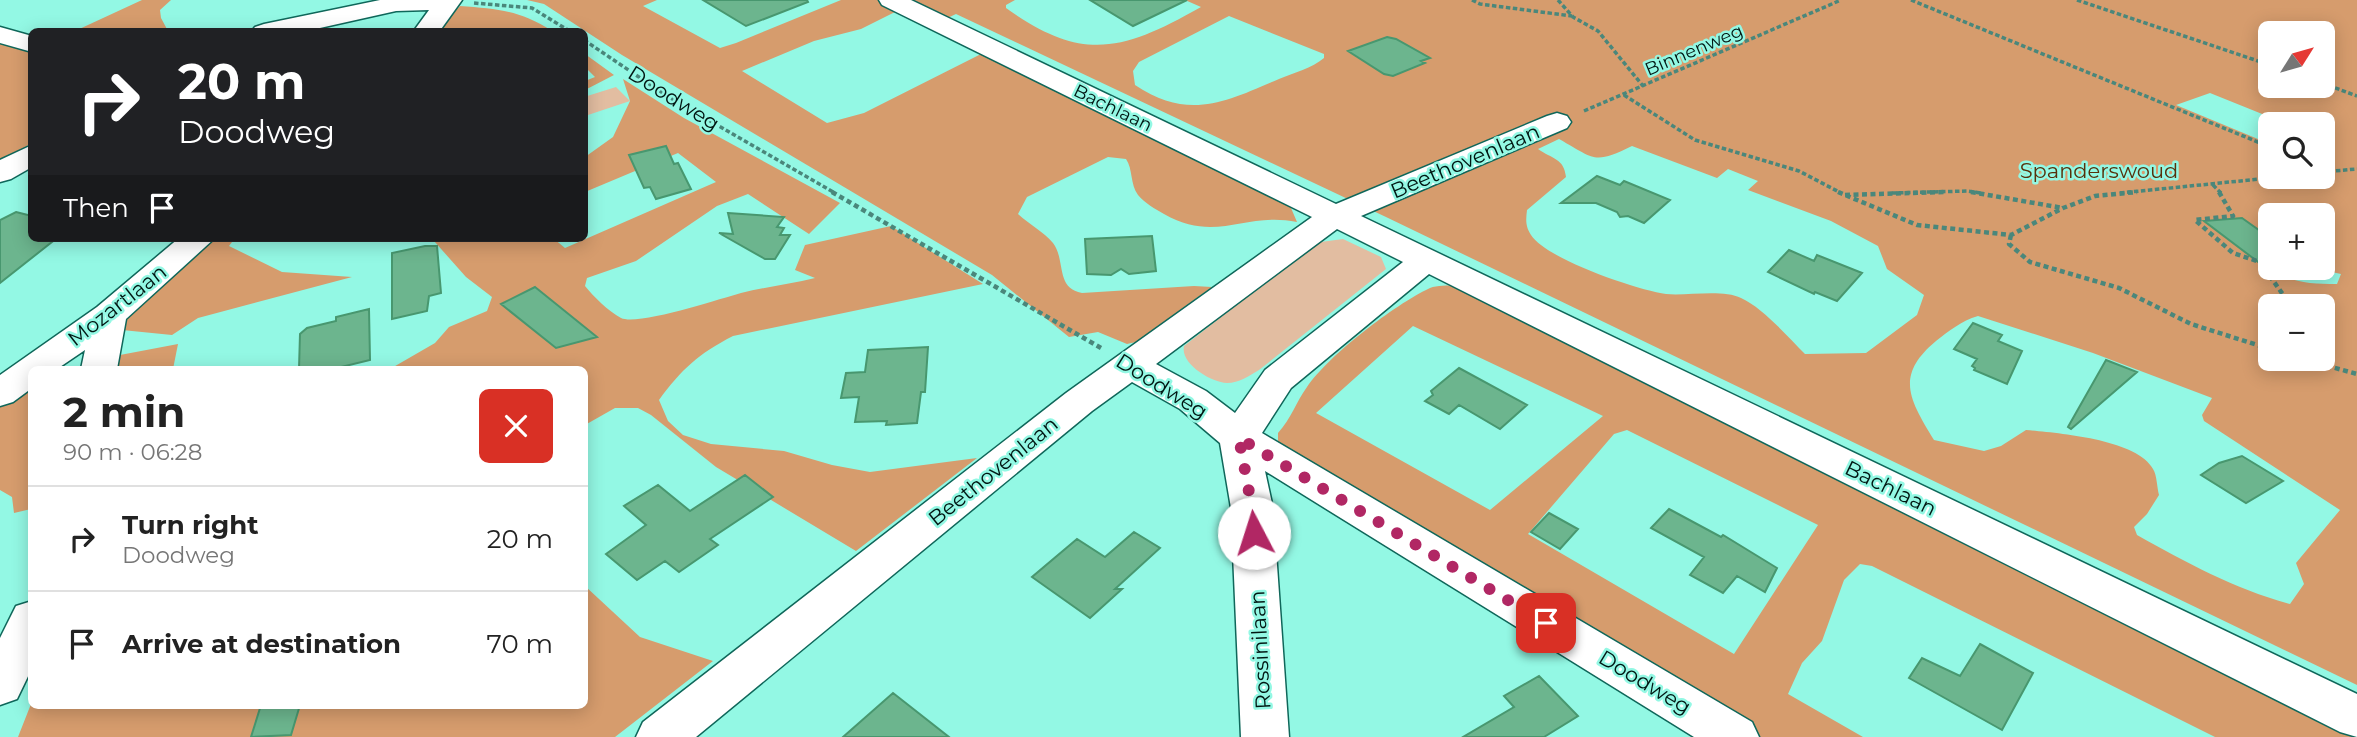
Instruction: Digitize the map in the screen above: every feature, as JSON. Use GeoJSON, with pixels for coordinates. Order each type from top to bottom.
{"type":"FeatureCollection","features":[{"type":"Feature","properties":{"kind":"street","name":"Bachlaan"},"geometry":{"type":"LineString","coordinates":[[891,0],[929,6],[1334,216]]}},
{"type":"Feature","properties":{"kind":"street"},"geometry":{"type":"LineString","coordinates":[[283,28],[396,4],[449,1]]}},
{"type":"Feature","properties":{"kind":"street"},"geometry":{"type":"LineString","coordinates":[[429,28],[449,1]]}},
{"type":"Feature","properties":{"kind":"street"},"geometry":{"type":"LineString","coordinates":[[0,35],[28,43]]}},
{"type":"Feature","properties":{"kind":"street","name":"Beethovenlaan"},"geometry":{"type":"LineString","coordinates":[[660,737],[1130,365],[1334,216],[1557,122]]}},
{"type":"Feature","properties":{"kind":"street"},"geometry":{"type":"LineString","coordinates":[[0,173],[28,156]]}},
{"type":"Feature","properties":{"kind":"street"},"geometry":{"type":"LineString","coordinates":[[1239,438],[1278,379],[1426,260],[1334,216]]}},
{"type":"Feature","properties":{"kind":"street","name":"Mozartlaan"},"geometry":{"type":"LineString","coordinates":[[38,366],[109,315],[194,242]]}},
{"type":"Feature","properties":{"kind":"street","name":"Bachlaan"},"geometry":{"type":"LineString","coordinates":[[1426,260],[2357,717]]}},
{"type":"Feature","properties":{"kind":"street"},"geometry":{"type":"LineString","coordinates":[[100,366],[109,315]]}},
{"type":"Feature","properties":{"kind":"street","name":"Doodweg"},"geometry":{"type":"LineString","coordinates":[[1130,365],[1193,400],[1239,438],[1735,737]]}},
{"type":"Feature","properties":{"kind":"street","name":"Mozartlaan"},"geometry":{"type":"LineString","coordinates":[[0,393],[28,373]]}},
{"type":"Feature","properties":{"kind":"street","name":"Rossinilaan"},"geometry":{"type":"LineString","coordinates":[[1239,438],[1252,508],[1265,737]]}},
{"type":"Feature","properties":{"kind":"street"},"geometry":{"type":"LineString","coordinates":[[0,685],[28,626]]}},
{"type":"Feature","properties":{"kind":"path"},"geometry":{"type":"LineString","coordinates":[[1472,0],[1480,4],[1573,17]]}},
{"type":"Feature","properties":{"kind":"path"},"geometry":{"type":"LineString","coordinates":[[1558,0],[1573,17],[1598,31],[1643,86]]}},
{"type":"Feature","properties":{"kind":"path","name":"Binnenweg"},"geometry":{"type":"LineString","coordinates":[[1557,122],[1841,0]]}},
{"type":"Feature","properties":{"kind":"path"},"geometry":{"type":"LineString","coordinates":[[1911,0],[2258,142]]}},
{"type":"Feature","properties":{"kind":"path"},"geometry":{"type":"LineString","coordinates":[[2077,0],[2258,61]]}},
{"type":"Feature","properties":{"kind":"path"},"geometry":{"type":"LineString","coordinates":[[449,1],[532,8],[564,28]]}},
{"type":"Feature","properties":{"kind":"path","name":"Doodweg"},"geometry":{"type":"LineString","coordinates":[[588,43],[667,96],[1130,365]]}},
{"type":"Feature","properties":{"kind":"path"},"geometry":{"type":"LineString","coordinates":[[2335,88],[2357,96]]}},
{"type":"Feature","properties":{"kind":"path"},"geometry":{"type":"LineString","coordinates":[[1624,95],[1695,140],[1799,171],[1844,195],[1917,225],[2011,234],[2063,208],[2095,196],[2258,179]]}},
{"type":"Feature","properties":{"kind":"path"},"geometry":{"type":"LineString","coordinates":[[2335,171],[2357,169]]}},
{"type":"Feature","properties":{"kind":"path"},"geometry":{"type":"LineString","coordinates":[[2213,184],[2233,216],[2195,220],[2213,238],[2248,262],[2260,262],[2283,294]]}},
{"type":"Feature","properties":{"kind":"path"},"geometry":{"type":"LineString","coordinates":[[1844,195],[1967,191],[2063,208]]}},
{"type":"Feature","properties":{"kind":"path"},"geometry":{"type":"LineString","coordinates":[[2011,234],[2009,244],[2030,262],[2119,288],[2191,324],[2258,345]]}},
{"type":"Feature","properties":{"kind":"path"},"geometry":{"type":"LineString","coordinates":[[2335,368],[2357,374]]}},
{"type":"Feature","properties":{"kind":"shaded area"},"geometry":{"type":"Polygon","coordinates":[[[616,87],[630,101],[588,115],[588,96],[616,87]]]}},
{"type":"Feature","properties":{"kind":"shaded area"},"geometry":{"type":"Polygon","coordinates":[[[1343,239],[1381,257],[1386,269],[1259,370],[1231,383],[1220,382],[1205,376],[1187,359],[1184,346],[1305,251],[1321,242],[1343,239]]]}},
{"type":"Feature","properties":{"kind":"green space"},"geometry":{"type":"Polygon","coordinates":[[[142,0],[171,0],[160,10],[166,28],[81,28],[142,0]]]}},
{"type":"Feature","properties":{"kind":"green space"},"geometry":{"type":"Polygon","coordinates":[[[527,0],[657,0],[643,6],[720,48],[841,0],[880,0],[899,10],[861,29],[814,41],[742,71],[827,123],[864,113],[985,52],[1288,201],[1297,222],[1262,220],[1216,227],[1183,223],[1157,210],[1138,195],[1126,159],[1108,157],[1027,197],[1018,214],[1053,243],[1064,279],[1074,290],[1082,293],[1212,287],[1136,342],[1127,344],[1098,332],[1069,337],[992,275],[622,55],[588,33],[588,28],[581,28],[544,4],[527,0]]]}},
{"type":"Feature","properties":{"kind":"green space","name":"Spanderswoud"},"geometry":{"type":"Polygon","coordinates":[[[900,0],[1015,0],[1006,5],[1006,8],[1033,26],[1058,37],[1103,45],[1148,33],[1201,7],[1185,0],[2357,0],[2357,685],[1386,217],[956,14],[941,21],[900,0]],[[1229,16],[1139,62],[1133,71],[1135,85],[1154,96],[1190,105],[1207,104],[1241,95],[1314,65],[1324,58],[1324,54],[1229,16]],[[1559,139],[1538,149],[1560,162],[1566,177],[1527,210],[1527,226],[1531,235],[1554,254],[1593,272],[1666,294],[1725,294],[1741,298],[1766,315],[1805,354],[1866,353],[1917,315],[1924,295],[1887,269],[1878,246],[1831,221],[1748,190],[1758,181],[1728,169],[1717,178],[1632,146],[1601,157],[1588,155],[1559,139]],[[1978,316],[1941,337],[1923,354],[1911,377],[1913,400],[1934,440],[1984,451],[2001,446],[2026,430],[2095,439],[2131,451],[2153,469],[2159,495],[2147,514],[2134,527],[2137,535],[2231,583],[2290,604],[2304,584],[2296,563],[2340,510],[2204,421],[2202,415],[2212,398],[2093,353],[1978,316]]]}},
{"type":"Feature","properties":{"kind":"green space"},"geometry":{"type":"Polygon","coordinates":[[[460,6],[519,15],[547,28],[440,28],[460,6]]]}},
{"type":"Feature","properties":{"kind":"green space"},"geometry":{"type":"Polygon","coordinates":[[[0,38],[28,45],[28,145],[0,165],[0,38]]]}},
{"type":"Feature","properties":{"kind":"green space"},"geometry":{"type":"Polygon","coordinates":[[[588,56],[614,75],[588,88],[588,80],[595,77],[588,70],[588,56]]]}},
{"type":"Feature","properties":{"kind":"green space"},"geometry":{"type":"Polygon","coordinates":[[[623,79],[684,118],[840,203],[809,234],[748,194],[717,206],[636,261],[587,278],[585,286],[606,308],[621,318],[661,315],[741,293],[815,278],[795,270],[805,245],[891,226],[983,284],[733,336],[692,363],[659,400],[668,421],[683,435],[711,444],[784,451],[832,465],[870,472],[977,458],[856,551],[716,467],[651,415],[638,408],[615,408],[588,423],[588,366],[395,366],[435,343],[449,327],[487,311],[492,297],[466,277],[435,242],[558,242],[565,248],[579,242],[588,242],[588,238],[716,182],[678,153],[588,191],[588,155],[613,137],[630,101],[623,79]]]}},
{"type":"Feature","properties":{"kind":"green space"},"geometry":{"type":"Polygon","coordinates":[[[210,242],[232,242],[229,246],[282,272],[352,277],[198,318],[172,335],[122,330],[125,317],[210,242]]]}},
{"type":"Feature","properties":{"kind":"green space"},"geometry":{"type":"Polygon","coordinates":[[[1456,285],[1489,294],[2355,737],[2215,737],[1872,566],[1860,564],[1844,580],[1822,641],[1802,663],[1788,694],[1863,737],[1755,737],[1278,443],[1278,433],[1307,387],[1330,360],[1381,318],[1415,296],[1433,287],[1456,285]],[[1413,326],[1316,413],[1490,510],[1603,416],[1413,326]],[[1627,430],[1614,434],[1528,534],[1734,654],[1818,525],[1627,430]]]}},
{"type":"Feature","properties":{"kind":"green space"},"geometry":{"type":"Polygon","coordinates":[[[178,344],[174,366],[118,366],[120,355],[178,344]]]}},
{"type":"Feature","properties":{"kind":"green space"},"geometry":{"type":"Polygon","coordinates":[[[28,389],[28,510],[14,513],[12,497],[0,490],[0,403],[28,389]]]}},
{"type":"Feature","properties":{"kind":"green space"},"geometry":{"type":"Polygon","coordinates":[[[588,589],[640,637],[713,661],[615,737],[18,737],[29,709],[588,709],[588,589]]]}},
{"type":"Feature","properties":{"kind":"building"},"geometry":{"type":"Polygon","coordinates":[[[703,0],[807,0],[808,2],[746,26],[703,0]]]}},
{"type":"Feature","properties":{"kind":"building"},"geometry":{"type":"Polygon","coordinates":[[[1090,0],[1187,0],[1133,26],[1090,0]]]}},
{"type":"Feature","properties":{"kind":"building"},"geometry":{"type":"Polygon","coordinates":[[[1387,37],[1396,39],[1430,58],[1421,61],[1425,63],[1393,76],[1384,74],[1348,51],[1387,37]]]}},
{"type":"Feature","properties":{"kind":"building"},"geometry":{"type":"Polygon","coordinates":[[[666,146],[674,164],[678,163],[691,189],[656,199],[650,187],[644,188],[629,155],[666,146]]]}},
{"type":"Feature","properties":{"kind":"building"},"geometry":{"type":"Polygon","coordinates":[[[1597,176],[1620,185],[1624,181],[1670,200],[1644,223],[1628,216],[1620,217],[1617,212],[1596,203],[1561,203],[1597,176]]]}},
{"type":"Feature","properties":{"kind":"building"},"geometry":{"type":"Polygon","coordinates":[[[16,212],[28,215],[28,242],[52,242],[0,283],[0,220],[16,212]]]}},
{"type":"Feature","properties":{"kind":"building"},"geometry":{"type":"Polygon","coordinates":[[[728,213],[784,217],[777,227],[784,228],[780,235],[790,235],[775,259],[765,259],[719,233],[733,234],[728,213]]]}},
{"type":"Feature","properties":{"kind":"building"},"geometry":{"type":"Polygon","coordinates":[[[2242,218],[2258,229],[2258,262],[2204,221],[2242,218]]]}},
{"type":"Feature","properties":{"kind":"building"},"geometry":{"type":"Polygon","coordinates":[[[1152,236],[1156,271],[1129,274],[1121,269],[1111,275],[1087,274],[1085,239],[1152,236]]]}},
{"type":"Feature","properties":{"kind":"building"},"geometry":{"type":"Polygon","coordinates":[[[437,246],[441,293],[429,296],[427,311],[392,319],[392,253],[437,246]]]}},
{"type":"Feature","properties":{"kind":"building"},"geometry":{"type":"Polygon","coordinates":[[[1789,250],[1814,261],[1817,255],[1862,273],[1837,301],[1815,292],[1814,294],[1768,272],[1789,250]]]}},
{"type":"Feature","properties":{"kind":"building"},"geometry":{"type":"Polygon","coordinates":[[[535,287],[597,337],[556,348],[501,304],[535,287]]]}},
{"type":"Feature","properties":{"kind":"building"},"geometry":{"type":"Polygon","coordinates":[[[369,309],[370,360],[345,366],[299,366],[300,334],[307,328],[336,321],[336,317],[369,309]]]}},
{"type":"Feature","properties":{"kind":"building"},"geometry":{"type":"Polygon","coordinates":[[[1973,323],[2002,335],[1998,341],[2022,351],[2007,384],[1974,370],[1972,366],[1977,359],[1954,349],[1973,323]]]}},
{"type":"Feature","properties":{"kind":"building"},"geometry":{"type":"Polygon","coordinates":[[[928,347],[925,392],[921,392],[917,423],[886,425],[887,421],[855,422],[859,397],[841,398],[846,373],[865,372],[868,350],[928,347]]]}},
{"type":"Feature","properties":{"kind":"building"},"geometry":{"type":"Polygon","coordinates":[[[2106,360],[2137,372],[2071,429],[2068,427],[2106,360]]]}},
{"type":"Feature","properties":{"kind":"building"},"geometry":{"type":"Polygon","coordinates":[[[1459,368],[1527,405],[1500,429],[1459,405],[1449,414],[1425,401],[1433,395],[1431,391],[1459,368]]]}},
{"type":"Feature","properties":{"kind":"building"},"geometry":{"type":"Polygon","coordinates":[[[2242,456],[2283,481],[2246,503],[2201,475],[2219,463],[2242,456]]]}},
{"type":"Feature","properties":{"kind":"building"},"geometry":{"type":"Polygon","coordinates":[[[745,475],[773,497],[710,539],[718,545],[679,572],[665,561],[637,580],[606,554],[646,525],[624,506],[658,485],[690,511],[745,475]]]}},
{"type":"Feature","properties":{"kind":"building"},"geometry":{"type":"Polygon","coordinates":[[[1669,509],[1721,537],[1723,535],[1777,568],[1765,592],[1737,576],[1723,593],[1690,575],[1704,557],[1651,528],[1669,509]]]}},
{"type":"Feature","properties":{"kind":"building"},"geometry":{"type":"Polygon","coordinates":[[[1549,513],[1578,529],[1560,549],[1531,532],[1549,513]]]}},
{"type":"Feature","properties":{"kind":"building"},"geometry":{"type":"Polygon","coordinates":[[[1134,532],[1160,548],[1115,589],[1122,589],[1090,618],[1032,577],[1077,539],[1105,557],[1134,532]]]}},
{"type":"Feature","properties":{"kind":"building"},"geometry":{"type":"Polygon","coordinates":[[[1980,644],[2033,673],[2002,730],[1909,678],[1922,658],[1960,676],[1980,644]]]}},
{"type":"Feature","properties":{"kind":"building"},"geometry":{"type":"Polygon","coordinates":[[[1539,676],[1578,716],[1544,737],[1463,737],[1514,707],[1504,696],[1539,676]]]}},
{"type":"Feature","properties":{"kind":"building"},"geometry":{"type":"Polygon","coordinates":[[[893,693],[949,737],[843,737],[893,693]]]}},
{"type":"Feature","properties":{"kind":"building"},"geometry":{"type":"Polygon","coordinates":[[[260,709],[299,709],[291,735],[251,737],[260,709]]]}},
{"type":"Feature","properties":{"kind":"route"},"geometry":{"type":"LineString","coordinates":[[1254,533],[1239,438],[1546,623]]}}]}
